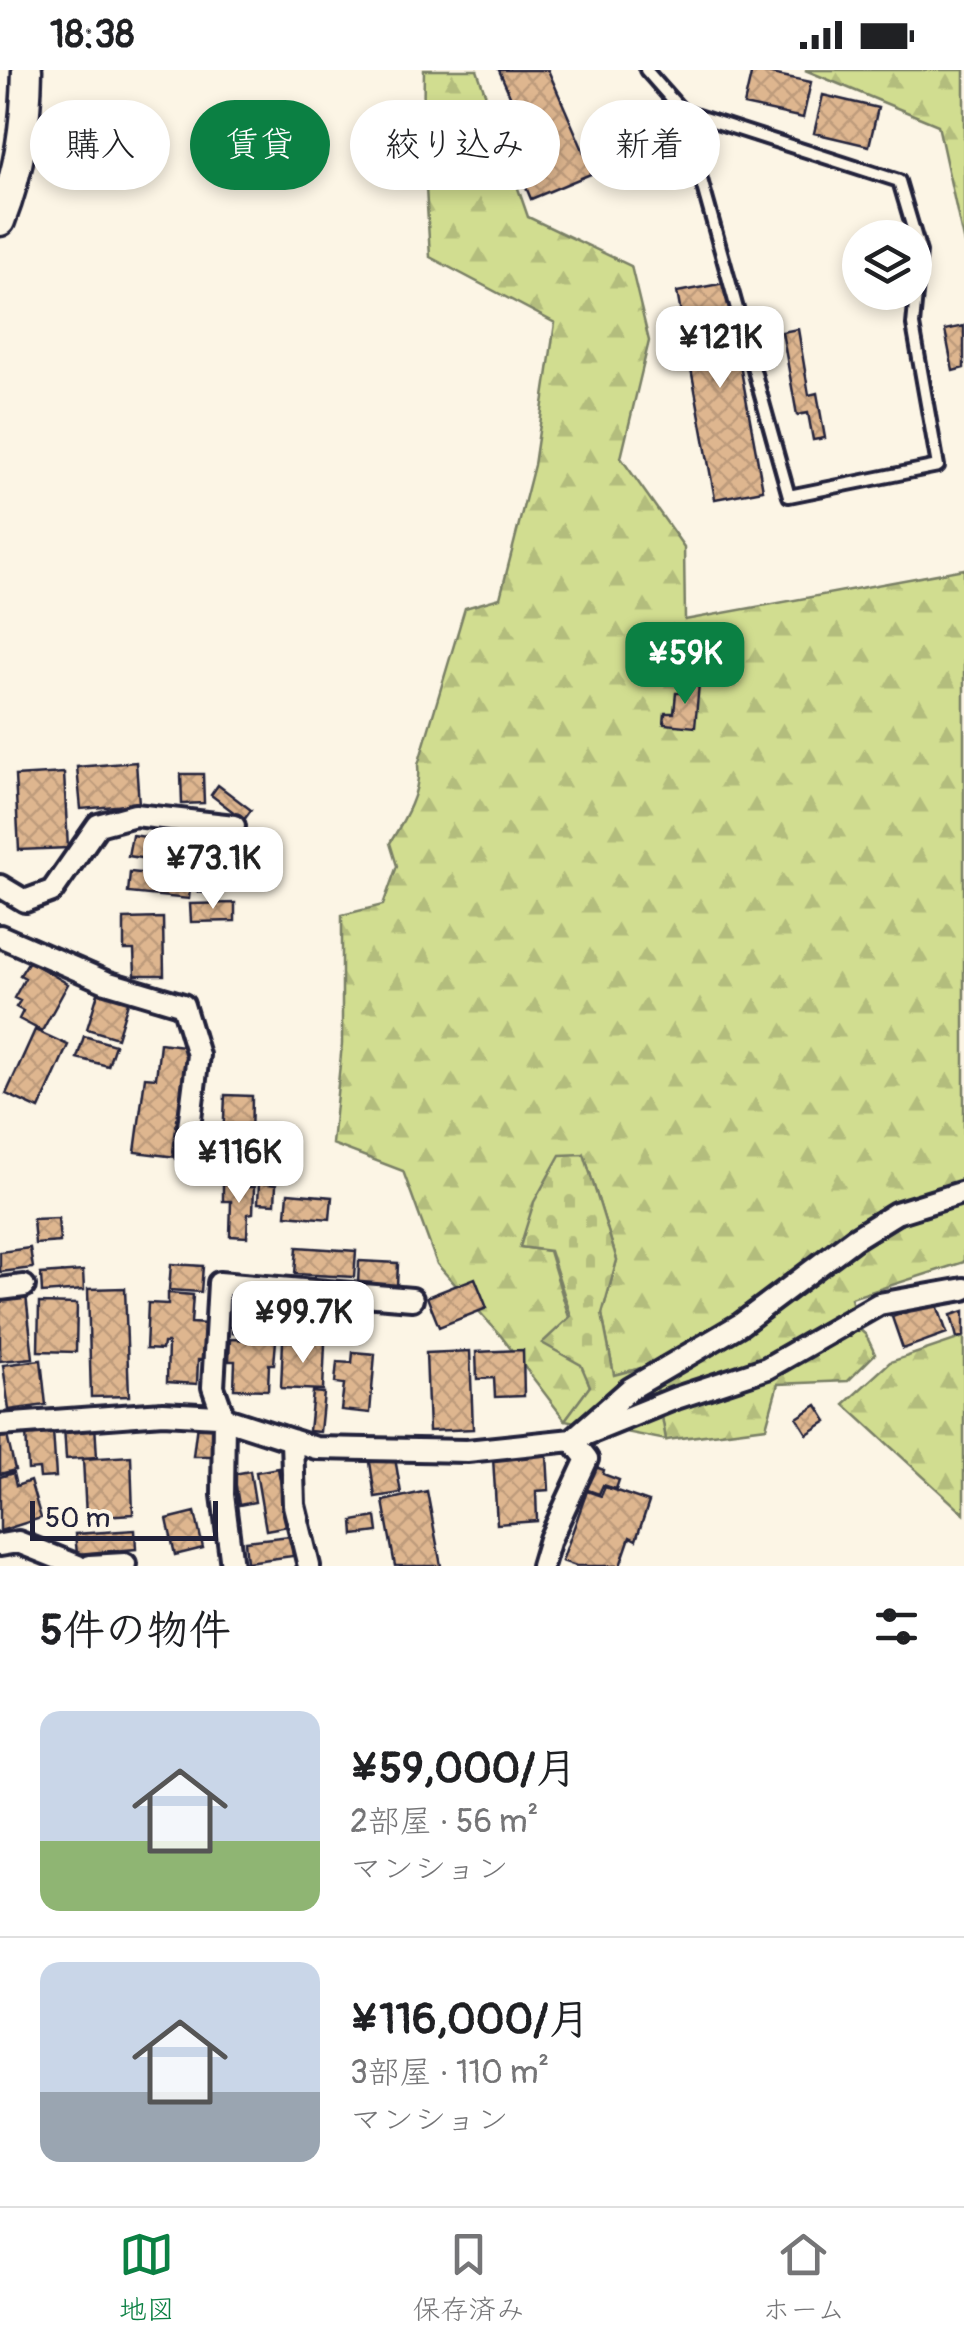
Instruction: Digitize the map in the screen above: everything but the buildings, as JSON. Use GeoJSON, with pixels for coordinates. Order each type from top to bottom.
{"type":"FeatureCollection","features":[{"type":"Feature","properties":{"kind":"street"},"geometry":{"type":"LineString","coordinates":[[0,221],[26,126],[28,70]]}},
{"type":"Feature","properties":{"kind":"street"},"geometry":{"type":"LineString","coordinates":[[0,886],[25,901],[52,892],[98,826],[134,815],[234,826]]}},
{"type":"Feature","properties":{"kind":"street"},"geometry":{"type":"LineString","coordinates":[[0,936],[106,982],[183,1005],[198,1054],[186,1151]]}},
{"type":"Feature","properties":{"kind":"street"},"geometry":{"type":"LineString","coordinates":[[572,1440],[630,1389],[741,1324],[896,1212],[964,1192]]}},
{"type":"Feature","properties":{"kind":"street"},"geometry":{"type":"LineString","coordinates":[[232,1566],[224,1495],[224,1418],[213,1387],[219,1282],[412,1299]]}},
{"type":"Feature","properties":{"kind":"street"},"geometry":{"type":"LineString","coordinates":[[0,1290],[24,1286]]}},
{"type":"Feature","properties":{"kind":"street"},"geometry":{"type":"LineString","coordinates":[[0,1425],[163,1413],[224,1418],[316,1448],[467,1452],[572,1440],[676,1398],[767,1368],[879,1304],[964,1289]]}},
{"type":"Feature","properties":{"kind":"street"},"geometry":{"type":"LineString","coordinates":[[292,1440],[294,1505],[309,1566]]}},
{"type":"Feature","properties":{"kind":"street"},"geometry":{"type":"LineString","coordinates":[[542,1566],[587,1459],[572,1440]]}},
{"type":"Feature","properties":{"kind":"street"},"geometry":{"type":"LineString","coordinates":[[0,1545],[18,1542],[78,1566]]}},
{"type":"Feature","properties":{"kind":"street"},"geometry":{"type":"LineString","coordinates":[[90,1566],[125,1564]]}},
{"type":"Feature","properties":{"kind":"lane"},"geometry":{"type":"LineString","coordinates":[[646,70],[672,100]]}},
{"type":"Feature","properties":{"kind":"lane"},"geometry":{"type":"LineString","coordinates":[[682,111],[899,182],[920,252],[913,325],[938,466],[788,496],[682,111]]}},
{"type":"Feature","properties":{"kind":"green space"},"geometry":{"type":"Polygon","coordinates":[[[424,70],[477,70],[487,100],[424,100],[424,70]]]}},
{"type":"Feature","properties":{"kind":"green space"},"geometry":{"type":"Polygon","coordinates":[[[805,70],[964,70],[964,244],[938,125],[805,70]]]}},
{"type":"Feature","properties":{"kind":"green space"},"geometry":{"type":"Polygon","coordinates":[[[426,190],[519,190],[528,217],[631,266],[649,341],[621,458],[684,547],[685,620],[964,569],[964,1262],[851,1298],[857,1327],[866,1335],[875,1354],[848,1381],[778,1384],[766,1427],[666,1440],[653,1365],[614,1375],[602,1314],[617,1260],[584,1154],[521,1247],[549,1251],[590,1387],[565,1420],[501,1336],[437,1264],[403,1171],[332,1144],[342,1044],[342,915],[383,905],[397,866],[390,843],[414,796],[418,765],[465,608],[500,598],[534,465],[555,323],[430,257],[426,190]]]}},
{"type":"Feature","properties":{"kind":"green space"},"geometry":{"type":"Polygon","coordinates":[[[584,1154],[617,1260],[602,1314],[614,1375],[653,1365],[666,1440],[565,1420],[590,1386],[581,1365],[542,1343],[571,1316],[550,1251],[520,1247],[534,1202],[560,1155],[584,1154]]]}},
{"type":"Feature","properties":{"kind":"green space"},"geometry":{"type":"Polygon","coordinates":[[[964,1337],[964,1514],[844,1404],[890,1362],[964,1337]]]}}]}
